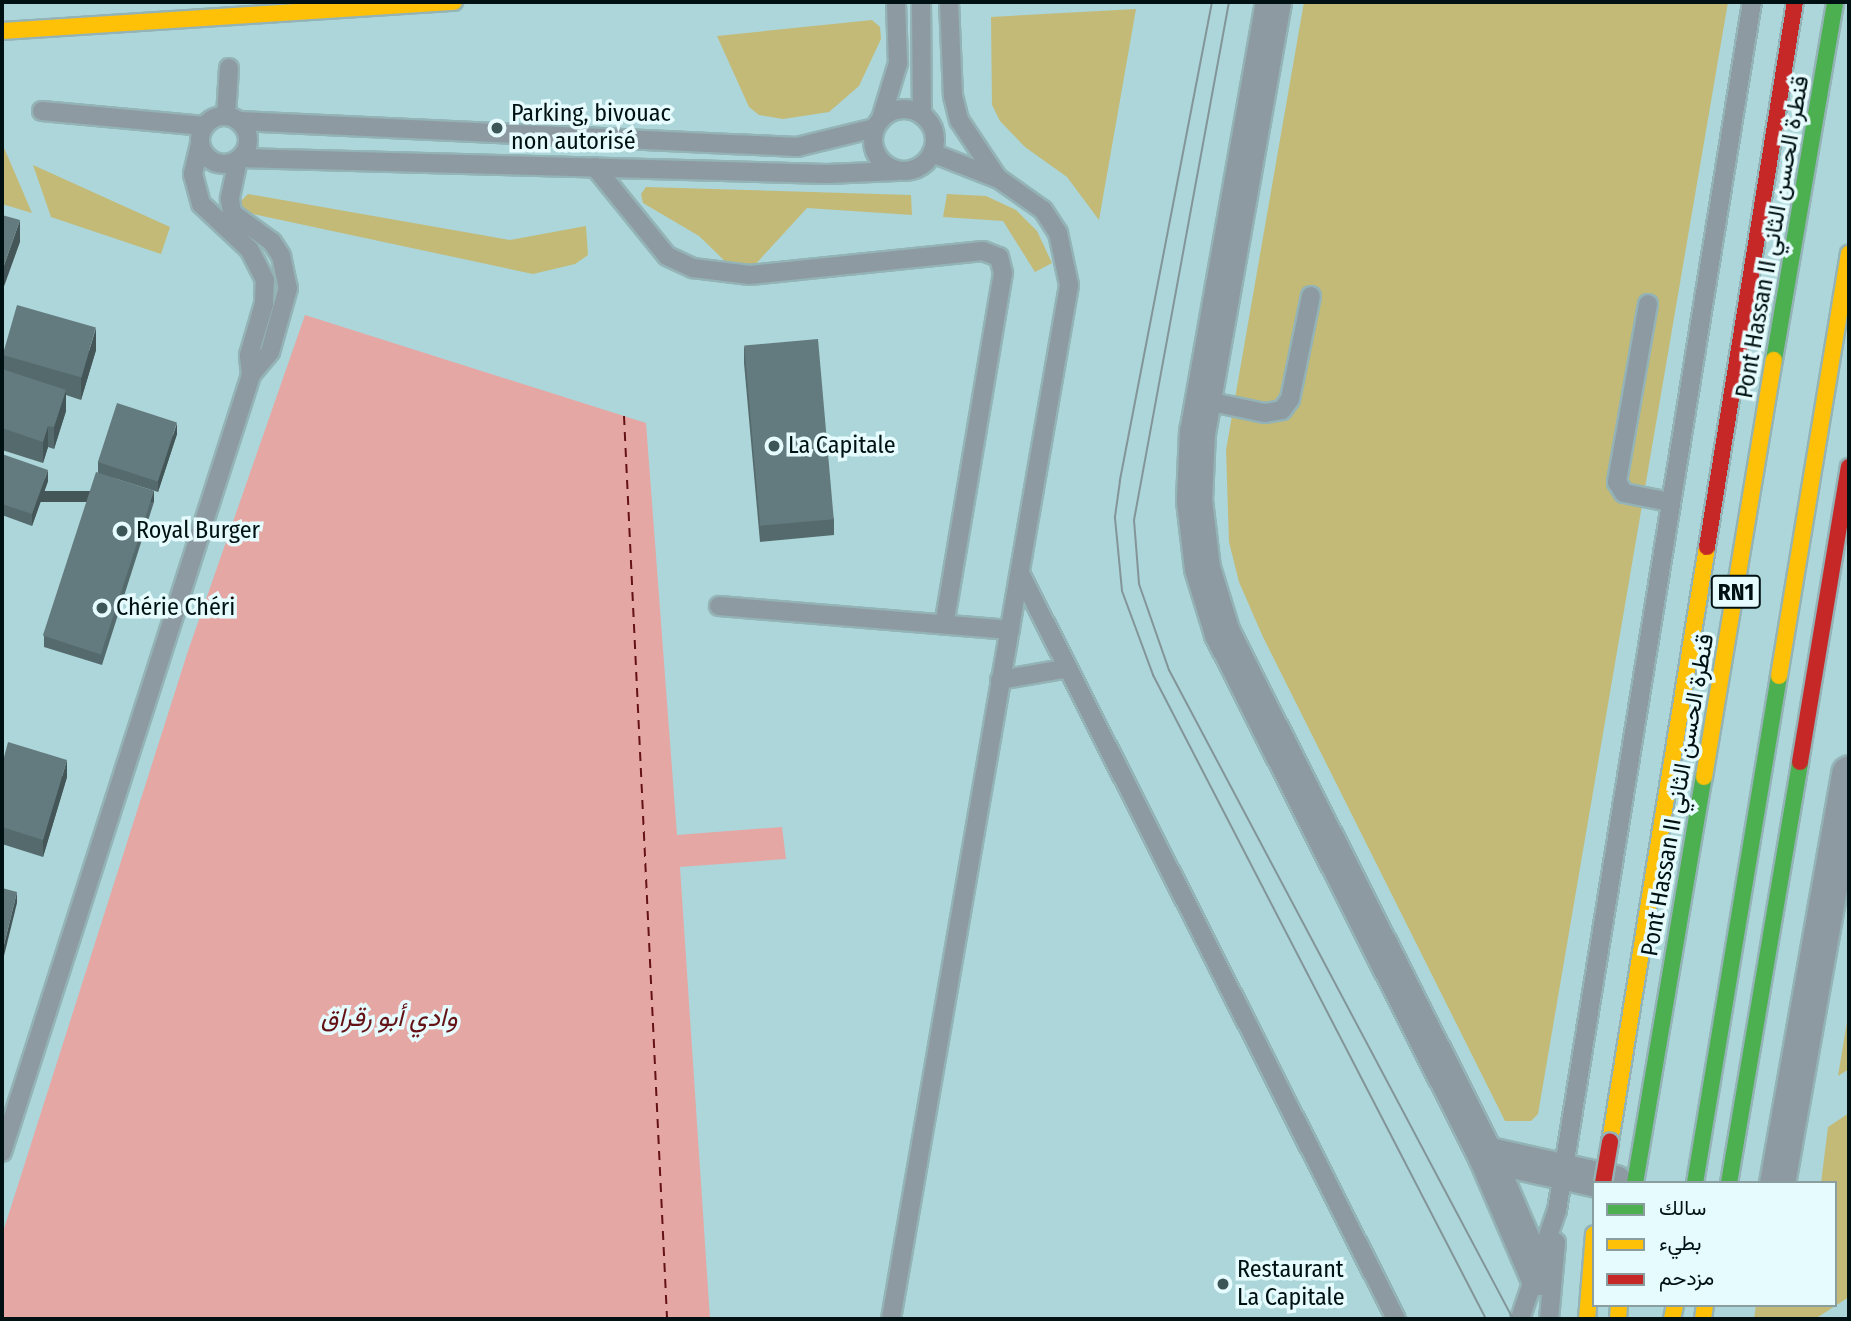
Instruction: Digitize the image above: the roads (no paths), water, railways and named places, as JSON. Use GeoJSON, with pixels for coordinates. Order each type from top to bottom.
{"type":"FeatureCollection","features":[{"type":"Feature","properties":{"kind":"main road"},"geometry":{"type":"LineString","coordinates":[[2,31],[454,2]]}},
{"type":"Feature","properties":{"kind":"main road"},"geometry":{"type":"LineString","coordinates":[[1603,1181],[1795,2]]}},
{"type":"Feature","properties":{"kind":"main road","name":"Pont Hassan II قنطرة الحسن الثاني"},"geometry":{"type":"LineString","coordinates":[[1635,1181],[1835,2]]}},
{"type":"Feature","properties":{"kind":"main road","name":"RN1"},"geometry":{"type":"LineString","coordinates":[[1695,1181],[1849,254]]}},
{"type":"Feature","properties":{"kind":"main road"},"geometry":{"type":"LineString","coordinates":[[1729,1181],[1849,467]]}},
{"type":"Feature","properties":{"kind":"main road"},"geometry":{"type":"LineString","coordinates":[[1587,1319],[1592,1258]]}},
{"type":"Feature","properties":{"kind":"street"},"geometry":{"type":"LineString","coordinates":[[1273,2],[1202,400],[1194,500],[1202,568],[1222,633],[1485,1154],[1538,1277]]}},
{"type":"Feature","properties":{"kind":"street"},"geometry":{"type":"LineString","coordinates":[[1777,1181],[1849,773]]}},
{"type":"Feature","properties":{"kind":"street"},"geometry":{"type":"LineString","coordinates":[[1485,1154],[1606,1181]]}},
{"type":"Feature","properties":{"kind":"lane"},"geometry":{"type":"LineString","coordinates":[[896,2],[897,70],[878,123],[873,149],[879,160],[897,171]]}},
{"type":"Feature","properties":{"kind":"lane"},"geometry":{"type":"LineString","coordinates":[[200,144],[215,163],[240,159],[827,174],[918,169],[932,153],[934,132],[922,115],[921,2]]}},
{"type":"Feature","properties":{"kind":"lane"},"geometry":{"type":"LineString","coordinates":[[949,2],[953,96],[959,120],[999,179]]}},
{"type":"Feature","properties":{"kind":"lane"},"geometry":{"type":"LineString","coordinates":[[1549,1319],[1560,1171],[1752,2]]}},
{"type":"Feature","properties":{"kind":"lane"},"geometry":{"type":"LineString","coordinates":[[2,1152],[251,375],[270,352],[288,289],[281,256],[272,242],[232,213],[229,199],[248,135],[233,118],[229,68]]}},
{"type":"Feature","properties":{"kind":"lane"},"geometry":{"type":"LineString","coordinates":[[42,111],[204,126],[233,118],[797,147],[878,123],[901,109],[922,115]]}},
{"type":"Feature","properties":{"kind":"lane"},"geometry":{"type":"LineString","coordinates":[[934,132],[959,120]]}},
{"type":"Feature","properties":{"kind":"lane"},"geometry":{"type":"LineString","coordinates":[[204,126],[192,174],[201,204],[250,250],[265,280],[264,304],[249,355],[251,375]]}},
{"type":"Feature","properties":{"kind":"lane"},"geometry":{"type":"LineString","coordinates":[[891,1319],[1069,285],[1066,258],[1050,221],[1023,192],[999,179],[932,153]]}},
{"type":"Feature","properties":{"kind":"lane"},"geometry":{"type":"LineString","coordinates":[[595,167],[667,256],[703,271],[750,275],[983,251],[999,257],[1003,273],[944,624]]}},
{"type":"Feature","properties":{"kind":"lane"},"geometry":{"type":"LineString","coordinates":[[1202,400],[1265,413],[1282,410],[1290,399],[1311,296]]}},
{"type":"Feature","properties":{"kind":"lane"},"geometry":{"type":"LineString","coordinates":[[1648,304],[1617,482],[1624,492],[1670,502]]}},
{"type":"Feature","properties":{"kind":"lane"},"geometry":{"type":"LineString","coordinates":[[1021,575],[1396,1319]]}},
{"type":"Feature","properties":{"kind":"lane"},"geometry":{"type":"LineString","coordinates":[[719,606],[1010,629]]}},
{"type":"Feature","properties":{"kind":"lane"},"geometry":{"type":"LineString","coordinates":[[1000,680],[1068,668]]}},
{"type":"Feature","properties":{"kind":"lane"},"geometry":{"type":"LineString","coordinates":[[1520,1319],[1538,1277],[1557,1210]]}},
{"type":"Feature","properties":{"kind":"water","name":"وادي أبو رقراق"},"geometry":{"type":"Polygon","coordinates":[[[305,315],[646,423],[677,835],[782,827],[786,859],[680,867],[710,1319],[2,1319],[2,1235],[188,651],[305,315]]]}},
{"type":"Feature","properties":{"kind":"tram line"},"geometry":{"type":"LineString","coordinates":[[1212,2],[1120,481],[1115,518],[1122,591],[1153,675],[1486,1319]]}},
{"type":"Feature","properties":{"kind":"tram line"},"geometry":{"type":"LineString","coordinates":[[1229,2],[1134,520],[1139,584],[1169,670],[1513,1319]]}},
{"type":"Feature","properties":{"kind":"place","name":"Parking, bivouac non autorisé"},"geometry":{"type":"Point","coordinates":[497,128]}},
{"type":"Feature","properties":{"kind":"place","name":"La Capitale"},"geometry":{"type":"Point","coordinates":[774,446]}},
{"type":"Feature","properties":{"kind":"place","name":"Royal Burger"},"geometry":{"type":"Point","coordinates":[122,531]}},
{"type":"Feature","properties":{"kind":"place","name":"Chérie Chéri"},"geometry":{"type":"Point","coordinates":[102,608]}},
{"type":"Feature","properties":{"kind":"place","name":"Restaurant La Capitale"},"geometry":{"type":"Point","coordinates":[1223,1284]}}]}
